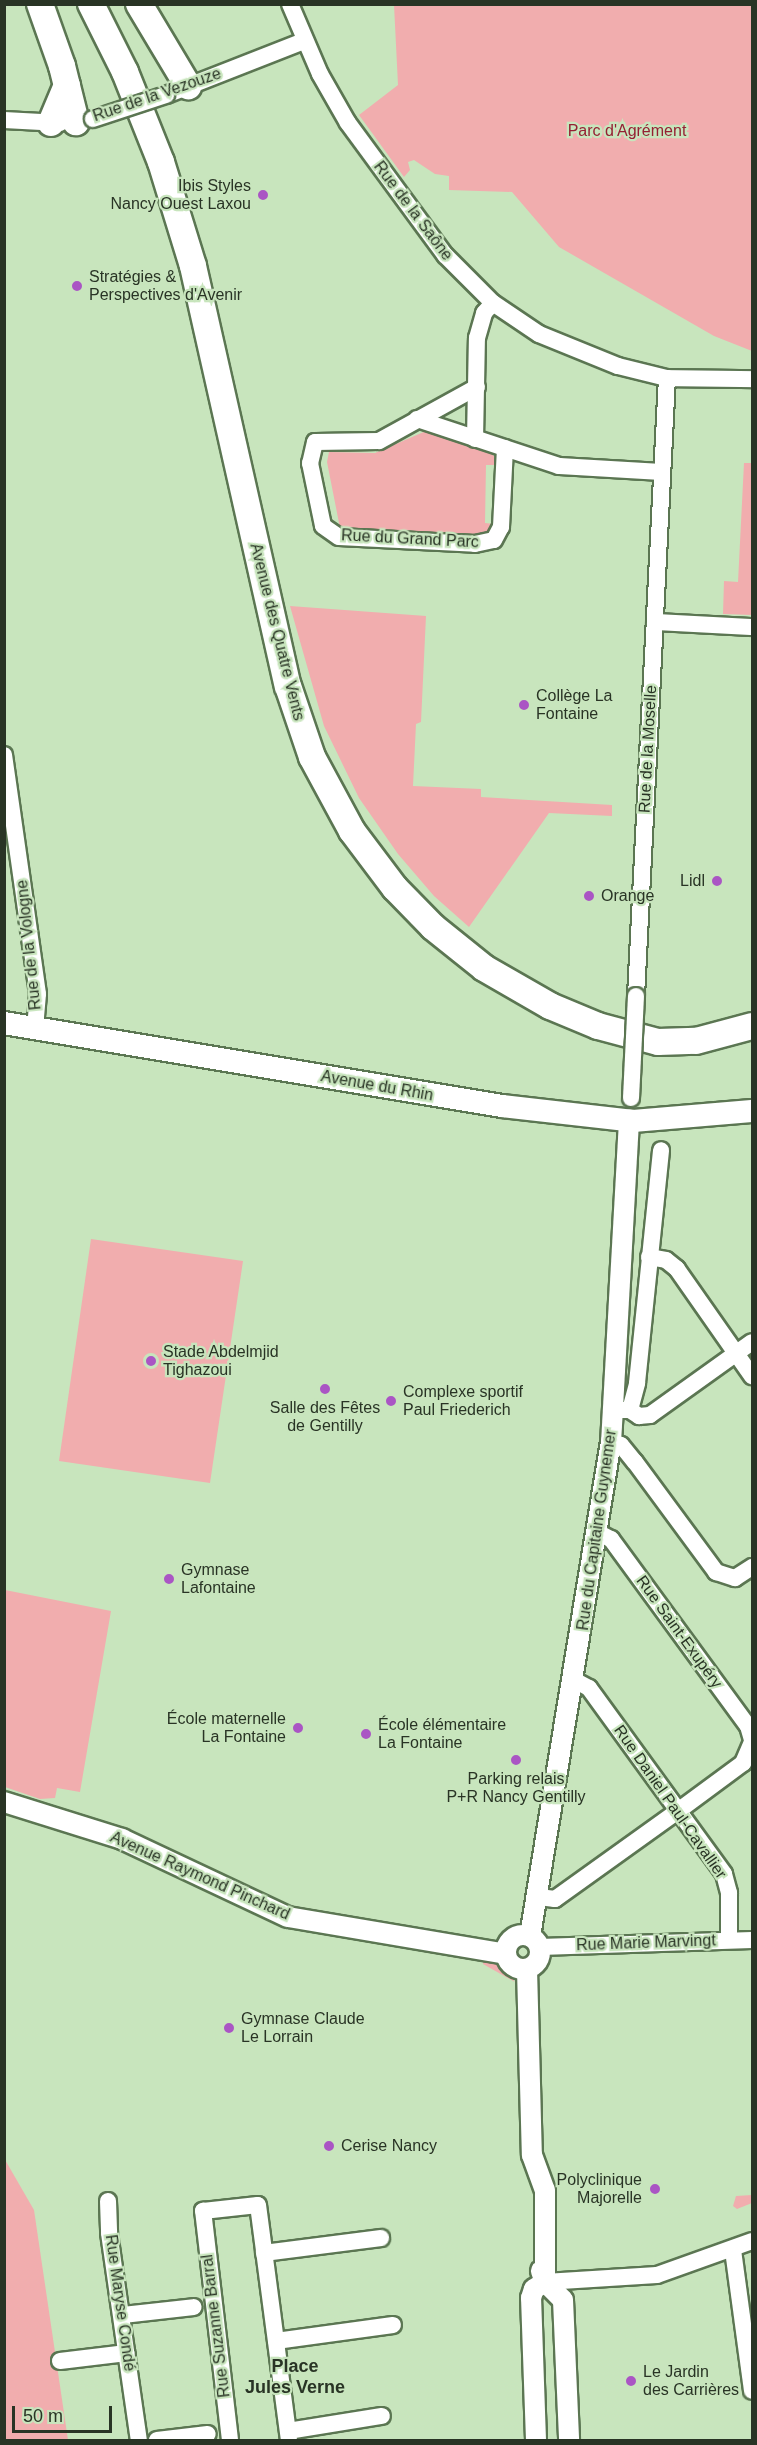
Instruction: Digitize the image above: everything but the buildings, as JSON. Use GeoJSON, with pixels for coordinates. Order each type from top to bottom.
{"type":"FeatureCollection","features":[{"type":"Feature","properties":{"kind":"main road"},"geometry":{"type":"LineString","coordinates":[[40,4],[67,85],[73,121]]}},
{"type":"Feature","properties":{"kind":"main road","name":"Avenue des Quatre Vents"},"geometry":{"type":"LineString","coordinates":[[91,4],[125,72],[162,162],[193,266],[288,686],[317,767],[352,831],[395,888],[434,927],[484,968],[550,1006],[598,1026],[658,1042],[696,1041],[753,1026]]}},
{"type":"Feature","properties":{"kind":"main road"},"geometry":{"type":"LineString","coordinates":[[139,4],[177,90]]}},
{"type":"Feature","properties":{"kind":"main road","name":"Avenue du Rhin"},"geometry":{"type":"LineString","coordinates":[[4,1023],[444,1098],[628,1120],[753,1111]]}},
{"type":"Feature","properties":{"kind":"street","name":"Rue de la Saône"},"geometry":{"type":"LineString","coordinates":[[290,4],[304,41],[348,123],[445,255],[493,303],[539,334],[578,352],[667,378],[753,379]]}},
{"type":"Feature","properties":{"kind":"street","name":"Rue de la Vezouze"},"geometry":{"type":"LineString","coordinates":[[4,120],[73,121],[177,90],[304,41]]}},
{"type":"Feature","properties":{"kind":"street"},"geometry":{"type":"LineString","coordinates":[[475,439],[477,338],[484,313],[493,303]]}},
{"type":"Feature","properties":{"kind":"street","name":"Rue de la Moselle"},"geometry":{"type":"LineString","coordinates":[[628,1120],[631,1098],[667,378]]}},
{"type":"Feature","properties":{"kind":"street","name":"Rue du Grand Parc"},"geometry":{"type":"LineString","coordinates":[[477,387],[380,441],[315,442],[310,463],[323,526],[333,535],[359,538],[475,544],[497,537],[501,527],[505,448]]}},
{"type":"Feature","properties":{"kind":"street"},"geometry":{"type":"LineString","coordinates":[[417,419],[559,466],[662,472]]}},
{"type":"Feature","properties":{"kind":"street"},"geometry":{"type":"LineString","coordinates":[[655,622],[753,627]]}},
{"type":"Feature","properties":{"kind":"street","name":"Rue de la Vologne"},"geometry":{"type":"LineString","coordinates":[[4,755],[38,994],[35,1028]]}},
{"type":"Feature","properties":{"kind":"street","name":"Rue du Capitaine Guynemer"},"geometry":{"type":"LineString","coordinates":[[535,1941],[539,1897],[611,1443],[622,1410],[628,1120]]}},
{"type":"Feature","properties":{"kind":"street"},"geometry":{"type":"LineString","coordinates":[[661,1150],[648,1257],[638,1373],[622,1410],[639,1416],[650,1415],[753,1342]]}},
{"type":"Feature","properties":{"kind":"street"},"geometry":{"type":"LineString","coordinates":[[648,1257],[666,1260],[676,1269],[753,1376]]}},
{"type":"Feature","properties":{"kind":"street"},"geometry":{"type":"LineString","coordinates":[[611,1443],[621,1445],[635,1462],[716,1572],[735,1578],[753,1567]]}},
{"type":"Feature","properties":{"kind":"street","name":"Rue Saint-Exupéry"},"geometry":{"type":"LineString","coordinates":[[539,1897],[555,1899],[678,1811],[743,1763],[753,1741],[748,1726],[611,1539],[597,1532]]}},
{"type":"Feature","properties":{"kind":"street","name":"Rue Daniel Paul-Cavallier"},"geometry":{"type":"LineString","coordinates":[[574,1680],[589,1688],[728,1884],[729,1940]]}},
{"type":"Feature","properties":{"kind":"street","name":"Avenue Raymond Pinchard"},"geometry":{"type":"LineString","coordinates":[[4,1802],[122,1839],[288,1917],[506,1954]]}},
{"type":"Feature","properties":{"kind":"street"},"geometry":{"type":"LineString","coordinates":[[513,1937],[535,1941],[539,1958],[526,1969],[512,1965],[506,1954],[513,1937]]}},
{"type":"Feature","properties":{"kind":"street","name":"Rue Marie Marvingt"},"geometry":{"type":"LineString","coordinates":[[535,1941],[753,1940]]}},
{"type":"Feature","properties":{"kind":"street"},"geometry":{"type":"LineString","coordinates":[[526,1969],[532,2155],[545,2190],[545,2282],[563,2300],[568,2440]]}},
{"type":"Feature","properties":{"kind":"street","name":"Rue Maryse Condé"},"geometry":{"type":"LineString","coordinates":[[108,2201],[109,2233],[123,2314],[139,2440]]}},
{"type":"Feature","properties":{"kind":"street","name":"Rue Suzanne Barral"},"geometry":{"type":"LineString","coordinates":[[230,2440],[203,2211],[258,2205],[264,2253]]}},
{"type":"Feature","properties":{"kind":"street"},"geometry":{"type":"LineString","coordinates":[[381,2238],[264,2253],[288,2436],[382,2416]]}},
{"type":"Feature","properties":{"kind":"street"},"geometry":{"type":"LineString","coordinates":[[536,2440],[531,2298],[534,2289],[545,2282],[657,2275],[733,2250],[753,2241]]}},
{"type":"Feature","properties":{"kind":"street"},"geometry":{"type":"LineString","coordinates":[[733,2250],[753,2391]]}},
{"type":"Feature","properties":{"kind":"street"},"geometry":{"type":"LineString","coordinates":[[123,2314],[194,2307]]}},
{"type":"Feature","properties":{"kind":"street"},"geometry":{"type":"LineString","coordinates":[[276,2341],[393,2325]]}},
{"type":"Feature","properties":{"kind":"street"},"geometry":{"type":"LineString","coordinates":[[60,2361],[128,2354]]}},
{"type":"Feature","properties":{"kind":"street"},"geometry":{"type":"LineString","coordinates":[[157,2440],[208,2434]]}},
{"type":"Feature","properties":{"kind":"green space","name":"Parc d'Agrément"},"geometry":{"type":"Polygon","coordinates":[[[394,5],[752,5],[752,351],[714,336],[559,247],[512,192],[449,190],[449,176],[435,174],[414,160],[408,162],[410,170],[404,177],[359,115],[398,85],[394,5]]]}},
{"type":"Feature","properties":{"kind":"green space"},"geometry":{"type":"Polygon","coordinates":[[[426,431],[489,451],[495,457],[495,465],[486,465],[485,523],[494,524],[487,535],[340,528],[327,462],[329,452],[375,453],[426,431]]]}},
{"type":"Feature","properties":{"kind":"green space"},"geometry":{"type":"Polygon","coordinates":[[[744,463],[752,463],[752,615],[723,614],[724,581],[738,582],[744,463]]]}},
{"type":"Feature","properties":{"kind":"green space"},"geometry":{"type":"Polygon","coordinates":[[[290,606],[426,616],[421,722],[416,724],[413,786],[481,789],[481,797],[612,805],[612,816],[549,813],[469,927],[434,896],[398,854],[359,798],[324,726],[290,606]]]}},
{"type":"Feature","properties":{"kind":"green space","name":"Stade Abdelmjid Tighazoui"},"geometry":{"type":"Polygon","coordinates":[[[91,1239],[243,1261],[210,1483],[59,1461],[91,1239]]]}},
{"type":"Feature","properties":{"kind":"green space"},"geometry":{"type":"Polygon","coordinates":[[[5,1590],[111,1611],[80,1792],[57,1788],[55,1798],[40,1799],[5,1787],[5,1590]]]}},
{"type":"Feature","properties":{"kind":"green space"},"geometry":{"type":"Polygon","coordinates":[[[484,1959],[500,1963],[515,1982],[483,1964],[484,1959]]]}},
{"type":"Feature","properties":{"kind":"green space"},"geometry":{"type":"Polygon","coordinates":[[[4,2158],[34,2210],[68,2440],[5,2440],[4,2158]]]}},
{"type":"Feature","properties":{"kind":"green space"},"geometry":{"type":"Polygon","coordinates":[[[752,2195],[752,2203],[737,2209],[733,2206],[736,2196],[752,2195]]]}},
{"type":"Feature","properties":{"kind":"place","name":"Ibis Styles Nancy Ouest Laxou"},"geometry":{"type":"Point","coordinates":[263,195]}},
{"type":"Feature","properties":{"kind":"place","name":"Stratégies & Perspectives d'Avenir"},"geometry":{"type":"Point","coordinates":[77,286]}},
{"type":"Feature","properties":{"kind":"place","name":"Collège La Fontaine"},"geometry":{"type":"Point","coordinates":[524,705]}},
{"type":"Feature","properties":{"kind":"place","name":"Lidl"},"geometry":{"type":"Point","coordinates":[717,881]}},
{"type":"Feature","properties":{"kind":"place","name":"Orange"},"geometry":{"type":"Point","coordinates":[589,896]}},
{"type":"Feature","properties":{"kind":"place","name":"Stade Abdelmjid Tighazoui"},"geometry":{"type":"Point","coordinates":[151,1361]}},
{"type":"Feature","properties":{"kind":"place","name":"Salle des Fêtes de Gentilly"},"geometry":{"type":"Point","coordinates":[325,1389]}},
{"type":"Feature","properties":{"kind":"place","name":"Complexe sportif Paul Friederich"},"geometry":{"type":"Point","coordinates":[391,1401]}},
{"type":"Feature","properties":{"kind":"place","name":"Gymnase Lafontaine"},"geometry":{"type":"Point","coordinates":[169,1579]}},
{"type":"Feature","properties":{"kind":"place","name":"École maternelle La Fontaine"},"geometry":{"type":"Point","coordinates":[298,1728]}},
{"type":"Feature","properties":{"kind":"place","name":"École élémentaire La Fontaine"},"geometry":{"type":"Point","coordinates":[366,1734]}},
{"type":"Feature","properties":{"kind":"place","name":"Parking relais P+R Nancy Gentilly"},"geometry":{"type":"Point","coordinates":[516,1760]}},
{"type":"Feature","properties":{"kind":"place","name":"Gymnase Claude Le Lorrain"},"geometry":{"type":"Point","coordinates":[229,2028]}},
{"type":"Feature","properties":{"kind":"place","name":"Cerise Nancy"},"geometry":{"type":"Point","coordinates":[329,2146]}},
{"type":"Feature","properties":{"kind":"place","name":"Polyclinique Majorelle"},"geometry":{"type":"Point","coordinates":[655,2189]}},
{"type":"Feature","properties":{"kind":"place","name":"Le Jardin des Carrières"},"geometry":{"type":"Point","coordinates":[631,2381]}},
{"type":"Feature","properties":{"kind":"district","name":"Place Jules Verne"},"geometry":{"type":"Point","coordinates":[295,2377]}}]}
